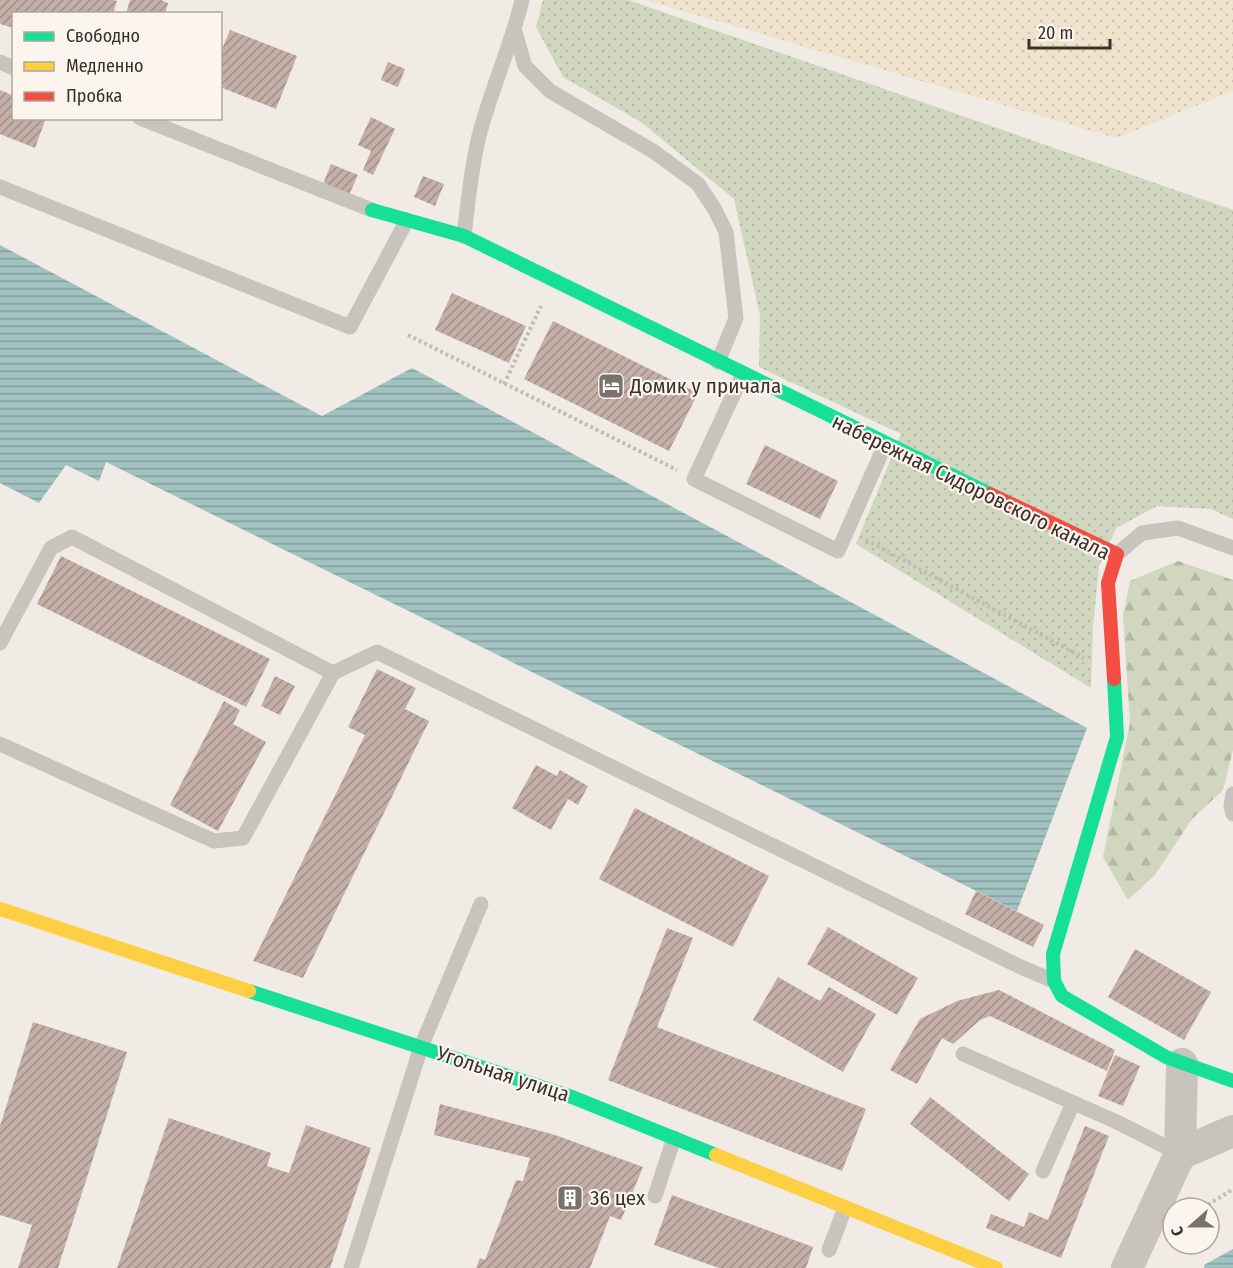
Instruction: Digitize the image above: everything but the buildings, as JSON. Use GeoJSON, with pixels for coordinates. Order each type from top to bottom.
{"type":"FeatureCollection","features":[{"type":"Feature","properties":{"kind":"street","name":"набережная Сидоровского канала"},"geometry":{"type":"LineString","coordinates":[[372,210],[464,236],[885,445],[1117,554],[1108,583],[1116,675],[1117,737],[1053,954],[1054,981]]}},
{"type":"Feature","properties":{"kind":"street","name":"Угольная улица"},"geometry":{"type":"LineString","coordinates":[[0,909],[572,1096],[845,1208],[950,1260],[996,1268]]}},
{"type":"Feature","properties":{"kind":"street"},"geometry":{"type":"LineString","coordinates":[[1054,981],[1062,996],[1123,1034],[1182,1064],[1233,1081]]}},
{"type":"Feature","properties":{"kind":"street"},"geometry":{"type":"LineString","coordinates":[[1127,1268],[1180,1154],[1182,1064]]}},
{"type":"Feature","properties":{"kind":"street"},"geometry":{"type":"LineString","coordinates":[[1180,1154],[1233,1131]]}},
{"type":"Feature","properties":{"kind":"lane"},"geometry":{"type":"LineString","coordinates":[[464,236],[478,138],[490,97],[515,32],[522,0]]}},
{"type":"Feature","properties":{"kind":"lane"},"geometry":{"type":"LineString","coordinates":[[515,32],[525,66],[550,91],[653,151],[698,184],[714,208],[726,231],[736,318],[718,363]]}},
{"type":"Feature","properties":{"kind":"lane"},"geometry":{"type":"LineString","coordinates":[[145,120],[372,210]]}},
{"type":"Feature","properties":{"kind":"lane"},"geometry":{"type":"LineString","coordinates":[[0,187],[350,327],[407,220]]}},
{"type":"Feature","properties":{"kind":"lane"},"geometry":{"type":"LineString","coordinates":[[743,375],[694,479],[838,551],[885,445]]}},
{"type":"Feature","properties":{"kind":"lane"},"geometry":{"type":"LineString","coordinates":[[1117,554],[1142,533],[1178,528],[1233,548]]}},
{"type":"Feature","properties":{"kind":"lane"},"geometry":{"type":"LineString","coordinates":[[0,643],[51,548],[72,537],[333,673]]}},
{"type":"Feature","properties":{"kind":"lane"},"geometry":{"type":"LineString","coordinates":[[0,744],[214,842],[243,838],[333,673],[377,652],[1023,968],[1054,981]]}},
{"type":"Feature","properties":{"kind":"lane"},"geometry":{"type":"LineString","coordinates":[[1233,794],[1231,806],[1233,814]]}},
{"type":"Feature","properties":{"kind":"lane"},"geometry":{"type":"LineString","coordinates":[[351,1268],[421,1047],[481,904]]}},
{"type":"Feature","properties":{"kind":"lane"},"geometry":{"type":"LineString","coordinates":[[963,1054],[1180,1154]]}},
{"type":"Feature","properties":{"kind":"lane"},"geometry":{"type":"LineString","coordinates":[[1043,1171],[1073,1103]]}},
{"type":"Feature","properties":{"kind":"lane"},"geometry":{"type":"LineString","coordinates":[[655,1196],[674,1138]]}},
{"type":"Feature","properties":{"kind":"lane"},"geometry":{"type":"LineString","coordinates":[[829,1250],[845,1208]]}},
{"type":"Feature","properties":{"kind":"path"},"geometry":{"type":"LineString","coordinates":[[504,384],[553,280]]}},
{"type":"Feature","properties":{"kind":"path"},"geometry":{"type":"LineString","coordinates":[[408,335],[694,479]]}},
{"type":"Feature","properties":{"kind":"path"},"geometry":{"type":"LineString","coordinates":[[847,530],[1116,675]]}},
{"type":"Feature","properties":{"kind":"green space"},"geometry":{"type":"Polygon","coordinates":[[[543,0],[628,0],[1233,210],[1233,519],[1211,509],[1157,506],[1116,528],[1099,567],[1093,627],[1091,688],[856,544],[901,434],[759,367],[760,315],[734,199],[641,122],[563,77],[536,27],[543,0]]]}},
{"type":"Feature","properties":{"kind":"green space"},"geometry":{"type":"Polygon","coordinates":[[[1178,561],[1233,580],[1233,750],[1223,790],[1192,819],[1155,875],[1128,900],[1103,857],[1130,723],[1123,615],[1130,581],[1178,561]]]}},
{"type":"Feature","properties":{"kind":"sand"},"geometry":{"type":"Polygon","coordinates":[[[645,0],[1233,0],[1233,91],[1116,138],[645,0]]]}},
{"type":"Feature","properties":{"kind":"water"},"geometry":{"type":"Polygon","coordinates":[[[0,245],[322,416],[412,368],[1087,728],[1017,911],[106,462],[99,481],[66,465],[39,503],[0,483],[0,245]]]}},
{"type":"Feature","properties":{"kind":"water"},"geometry":{"type":"Polygon","coordinates":[[[1233,1249],[1233,1268],[1204,1268],[1204,1265],[1233,1249]]]}},
{"type":"Feature","properties":{"kind":"traffic: fast"},"geometry":{"type":"LineString","coordinates":[[372,210],[464,236],[990,494]]}},
{"type":"Feature","properties":{"kind":"traffic: fast"},"geometry":{"type":"LineString","coordinates":[[1114,679],[1117,737],[1053,954],[1054,981],[1062,996],[1166,1057],[1233,1081]]}},
{"type":"Feature","properties":{"kind":"traffic: fast"},"geometry":{"type":"LineString","coordinates":[[249,991],[572,1097],[716,1155]]}},
{"type":"Feature","properties":{"kind":"traffic: slow"},"geometry":{"type":"LineString","coordinates":[[0,909],[249,991]]}},
{"type":"Feature","properties":{"kind":"traffic: slow"},"geometry":{"type":"LineString","coordinates":[[716,1155],[996,1268]]}},
{"type":"Feature","properties":{"kind":"traffic: jam"},"geometry":{"type":"LineString","coordinates":[[990,494],[1117,554],[1108,583],[1114,679]]}},
{"type":"Feature","properties":{"kind":"place","name":"Домик у причала"},"geometry":{"type":"Point","coordinates":[611,386]}},
{"type":"Feature","properties":{"kind":"place","name":"36 цех"},"geometry":{"type":"Point","coordinates":[570,1198]}}]}
